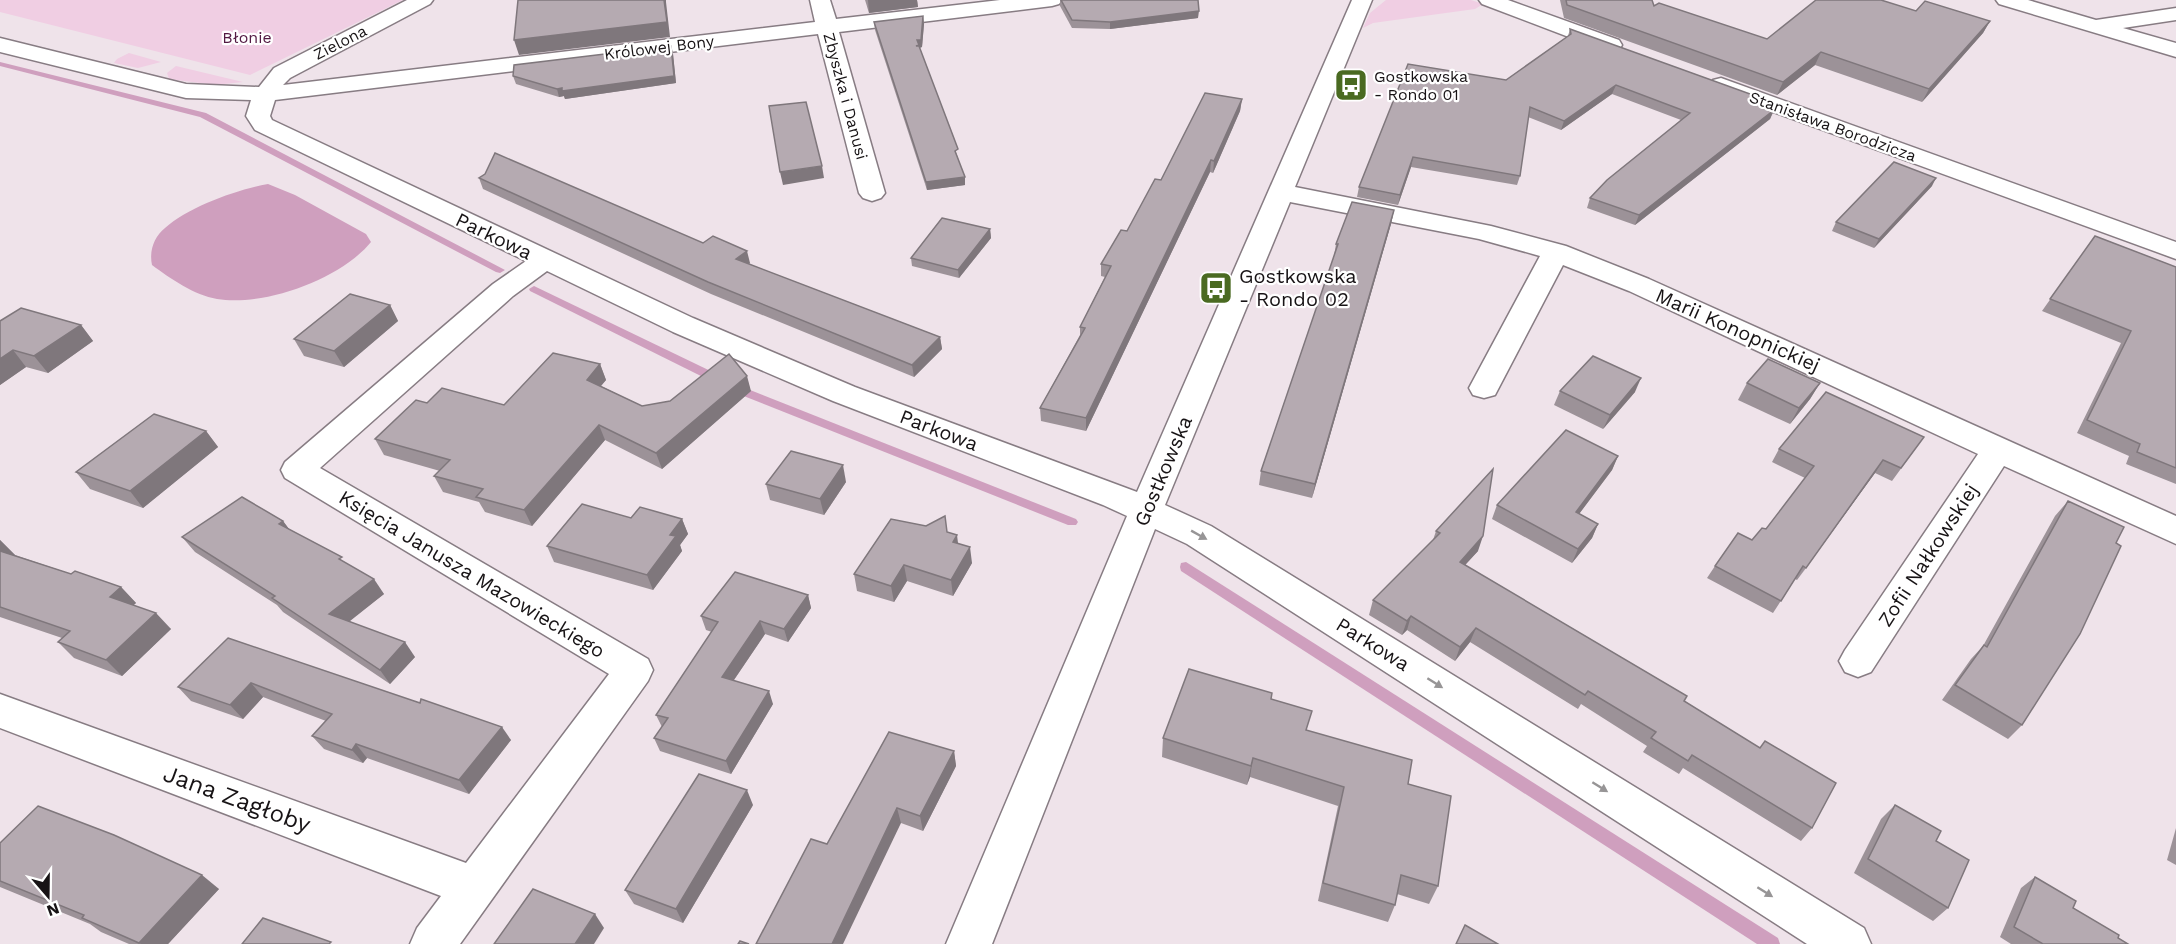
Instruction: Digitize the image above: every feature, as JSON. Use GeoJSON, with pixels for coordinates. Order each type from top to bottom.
{"type":"FeatureCollection","features":[{"type":"Feature","properties":{"kind":"street","name":"Zielona"},"geometry":{"type":"LineString","coordinates":[[266,94],[271,84],[282,73],[423,0]]}},
{"type":"Feature","properties":{"kind":"street","name":"Zbyszka i Danusi"},"geometry":{"type":"LineString","coordinates":[[820,0],[872,193]]}},
{"type":"Feature","properties":{"kind":"street","name":"Królowej Bony"},"geometry":{"type":"LineString","coordinates":[[266,94],[1052,0]]}},
{"type":"Feature","properties":{"kind":"street","name":"Gostkowska"},"geometry":{"type":"LineString","coordinates":[[969,944],[1146,510],[1362,0]]}},
{"type":"Feature","properties":{"kind":"street"},"geometry":{"type":"LineString","coordinates":[[1489,0],[1629,51]]}},
{"type":"Feature","properties":{"kind":"street"},"geometry":{"type":"LineString","coordinates":[[2006,0],[2176,50]]}},
{"type":"Feature","properties":{"kind":"street"},"geometry":{"type":"LineString","coordinates":[[2094,26],[2176,14]]}},
{"type":"Feature","properties":{"kind":"street"},"geometry":{"type":"LineString","coordinates":[[0,45],[186,91],[266,94]]}},
{"type":"Feature","properties":{"kind":"street","name":"Stanisława Borodzicza"},"geometry":{"type":"LineString","coordinates":[[1696,76],[2176,251]]}},
{"type":"Feature","properties":{"kind":"street","name":"Parkowa"},"geometry":{"type":"LineString","coordinates":[[266,94],[258,116],[263,125],[545,260],[683,325],[844,394],[1146,510],[1209,541],[1848,944]]}},
{"type":"Feature","properties":{"kind":"street","name":"Marii Konopnickiej"},"geometry":{"type":"LineString","coordinates":[[1280,192],[1482,232],[1556,252],[1639,285],[2176,531]]}},
{"type":"Feature","properties":{"kind":"street"},"geometry":{"type":"LineString","coordinates":[[1484,388],[1556,252]]}},
{"type":"Feature","properties":{"kind":"street","name":"Księcia Janusza Mazowieckiego"},"geometry":{"type":"LineString","coordinates":[[433,944],[634,670],[297,470],[503,290],[545,260]]}},
{"type":"Feature","properties":{"kind":"street","name":"Zofii Nałkowskiej"},"geometry":{"type":"LineString","coordinates":[[1858,662],[1999,448]]}},
{"type":"Feature","properties":{"kind":"street","name":"Jana Zagłoby"},"geometry":{"type":"LineString","coordinates":[[0,711],[474,887]]}},
{"type":"Feature","properties":{"kind":"green space","name":"Błonie"},"geometry":{"type":"Polygon","coordinates":[[[0,0],[403,0],[250,75],[0,12],[0,0]]]}},
{"type":"Feature","properties":{"kind":"green space"},"geometry":{"type":"Polygon","coordinates":[[[1386,0],[1471,0],[1483,4],[1475,9],[1373,23],[1363,28],[1370,13],[1386,0]]]}},
{"type":"Feature","properties":{"kind":"green space"},"geometry":{"type":"Polygon","coordinates":[[[129,53],[161,62],[138,68],[114,63],[129,53]]]}},
{"type":"Feature","properties":{"kind":"green space"},"geometry":{"type":"Polygon","coordinates":[[[176,66],[243,82],[215,85],[169,79],[167,73],[176,66]]]}},
{"type":"Feature","properties":{"kind":"shaded area"},"geometry":{"type":"Polygon","coordinates":[[[268,184],[295,195],[366,234],[371,242],[341,268],[321,278],[300,287],[257,299],[236,300],[208,297],[183,286],[152,265],[151,255],[155,240],[175,220],[214,200],[268,184]]]}},
{"type":"Feature","properties":{"kind":"building"},"geometry":{"type":"Polygon","coordinates":[[[518,0],[664,0],[667,22],[514,40],[518,0]]]}},
{"type":"Feature","properties":{"kind":"building"},"geometry":{"type":"Polygon","coordinates":[[[1061,0],[1198,0],[1199,11],[1110,22],[1072,20],[1061,0]]]}},
{"type":"Feature","properties":{"kind":"building"},"geometry":{"type":"Polygon","coordinates":[[[1566,0],[1652,0],[1654,6],[1659,3],[1767,39],[1816,0],[1881,0],[1916,11],[1925,1],[1990,21],[1929,89],[1821,52],[1783,82],[1567,5],[1566,0]]]}},
{"type":"Feature","properties":{"kind":"building"},"geometry":{"type":"Polygon","coordinates":[[[923,16],[921,40],[917,40],[919,45],[916,46],[919,46],[958,149],[955,151],[965,177],[926,182],[874,22],[923,16]]]}},
{"type":"Feature","properties":{"kind":"building"},"geometry":{"type":"Polygon","coordinates":[[[1570,29],[1764,99],[1758,104],[1774,110],[1639,215],[1590,198],[1607,180],[1690,113],[1616,85],[1564,121],[1530,107],[1520,176],[1413,157],[1400,195],[1359,187],[1408,64],[1506,80],[1571,34],[1570,29]]]}},
{"type":"Feature","properties":{"kind":"building"},"geometry":{"type":"Polygon","coordinates":[[[671,46],[674,76],[562,91],[562,88],[557,89],[513,76],[514,65],[671,46]]]}},
{"type":"Feature","properties":{"kind":"building"},"geometry":{"type":"Polygon","coordinates":[[[1205,93],[1242,99],[1214,161],[1211,160],[1086,418],[1040,408],[1085,328],[1080,327],[1111,266],[1101,264],[1121,230],[1127,231],[1155,179],[1161,180],[1205,93]]]}},
{"type":"Feature","properties":{"kind":"building"},"geometry":{"type":"Polygon","coordinates":[[[806,102],[822,166],[780,172],[769,106],[806,102]]]}},
{"type":"Feature","properties":{"kind":"building"},"geometry":{"type":"Polygon","coordinates":[[[495,153],[703,243],[713,236],[747,251],[736,259],[940,337],[912,365],[708,282],[479,178],[485,174],[495,153]]]}},
{"type":"Feature","properties":{"kind":"building"},"geometry":{"type":"Polygon","coordinates":[[[1894,162],[1936,178],[1879,239],[1836,222],[1894,162]]]}},
{"type":"Feature","properties":{"kind":"building"},"geometry":{"type":"Polygon","coordinates":[[[1352,202],[1394,210],[1315,484],[1261,471],[1352,202]]]}},
{"type":"Feature","properties":{"kind":"building"},"geometry":{"type":"Polygon","coordinates":[[[942,218],[990,229],[958,270],[911,258],[942,218]]]}},
{"type":"Feature","properties":{"kind":"building"},"geometry":{"type":"Polygon","coordinates":[[[2095,236],[2176,267],[2176,468],[2137,452],[2140,444],[2087,420],[2131,331],[2050,299],[2095,236]]]}},
{"type":"Feature","properties":{"kind":"building"},"geometry":{"type":"Polygon","coordinates":[[[350,294],[390,305],[334,351],[294,339],[350,294]]]}},
{"type":"Feature","properties":{"kind":"building"},"geometry":{"type":"Polygon","coordinates":[[[21,308],[81,325],[34,356],[13,350],[0,359],[0,321],[21,308]]]}},
{"type":"Feature","properties":{"kind":"building"},"geometry":{"type":"Polygon","coordinates":[[[553,353],[600,364],[587,380],[642,406],[670,401],[729,354],[747,376],[656,453],[599,425],[524,510],[476,497],[483,489],[434,476],[450,460],[375,439],[416,400],[427,403],[442,388],[504,405],[553,353]]]}},
{"type":"Feature","properties":{"kind":"building"},"geometry":{"type":"Polygon","coordinates":[[[1593,356],[1641,378],[1610,415],[1560,391],[1593,356]]]}},
{"type":"Feature","properties":{"kind":"building"},"geometry":{"type":"Polygon","coordinates":[[[1768,359],[1820,383],[1799,408],[1747,383],[1768,359]]]}},
{"type":"Feature","properties":{"kind":"building"},"geometry":{"type":"Polygon","coordinates":[[[1826,392],[1924,437],[1901,468],[1883,460],[1806,568],[1803,566],[1781,601],[1715,566],[1738,533],[1752,540],[1762,528],[1766,529],[1814,466],[1779,449],[1826,392]]]}},
{"type":"Feature","properties":{"kind":"building"},"geometry":{"type":"Polygon","coordinates":[[[154,414],[206,431],[130,491],[76,472],[154,414]]]}},
{"type":"Feature","properties":{"kind":"building"},"geometry":{"type":"Polygon","coordinates":[[[1566,430],[1618,456],[1576,512],[1598,524],[1578,549],[1497,505],[1566,430]]]}},
{"type":"Feature","properties":{"kind":"building"},"geometry":{"type":"Polygon","coordinates":[[[791,451],[843,465],[820,499],[766,484],[791,451]]]}},
{"type":"Feature","properties":{"kind":"building"},"geometry":{"type":"Polygon","coordinates":[[[1493,469],[1483,536],[1460,562],[1687,696],[1684,701],[1760,748],[1765,741],[1836,783],[1812,828],[1692,755],[1688,761],[1651,738],[1656,732],[1588,691],[1585,695],[1476,628],[1460,647],[1411,616],[1407,621],[1373,600],[1440,533],[1436,531],[1493,469]]]}},
{"type":"Feature","properties":{"kind":"building"},"geometry":{"type":"Polygon","coordinates":[[[242,497],[283,521],[279,524],[342,557],[339,559],[374,579],[329,614],[405,642],[380,670],[272,598],[275,596],[182,537],[242,497]]]}},
{"type":"Feature","properties":{"kind":"building"},"geometry":{"type":"Polygon","coordinates":[[[2068,501],[2124,527],[2116,543],[2121,546],[2080,634],[2022,725],[1955,685],[1984,645],[1987,647],[2068,501]]]}},
{"type":"Feature","properties":{"kind":"building"},"geometry":{"type":"Polygon","coordinates":[[[582,504],[631,518],[640,507],[682,519],[670,535],[676,536],[647,575],[547,546],[582,504]]]}},
{"type":"Feature","properties":{"kind":"building"},"geometry":{"type":"Polygon","coordinates":[[[945,516],[947,532],[957,535],[953,542],[970,547],[951,580],[904,565],[891,586],[854,574],[891,519],[926,526],[945,516]]]}},
{"type":"Feature","properties":{"kind":"building"},"geometry":{"type":"Polygon","coordinates":[[[0,551],[71,574],[75,571],[121,587],[110,597],[156,613],[106,660],[58,642],[70,631],[0,607],[0,551]]]}},
{"type":"Feature","properties":{"kind":"building"},"geometry":{"type":"Polygon","coordinates":[[[735,572],[808,595],[784,629],[760,621],[722,677],[769,691],[726,761],[654,738],[668,718],[656,715],[718,622],[701,616],[735,572]]]}},
{"type":"Feature","properties":{"kind":"building"},"geometry":{"type":"Polygon","coordinates":[[[228,638],[420,703],[421,699],[502,727],[459,780],[356,744],[352,750],[312,736],[332,714],[251,683],[230,705],[178,687],[228,638]]]}},
{"type":"Feature","properties":{"kind":"building"},"geometry":{"type":"Polygon","coordinates":[[[1189,669],[1272,693],[1271,699],[1312,711],[1306,730],[1412,760],[1408,784],[1451,796],[1438,886],[1401,875],[1395,905],[1323,883],[1344,787],[1253,758],[1251,766],[1163,738],[1189,669]]]}},
{"type":"Feature","properties":{"kind":"building"},"geometry":{"type":"Polygon","coordinates":[[[889,732],[954,751],[920,816],[897,808],[832,944],[756,944],[811,839],[827,844],[889,732]]]}},
{"type":"Feature","properties":{"kind":"building"},"geometry":{"type":"Polygon","coordinates":[[[699,774],[747,790],[676,909],[625,890],[699,774]]]}},
{"type":"Feature","properties":{"kind":"building"},"geometry":{"type":"Polygon","coordinates":[[[1895,805],[1941,831],[1936,841],[1969,860],[1948,908],[1868,859],[1895,805]]]}},
{"type":"Feature","properties":{"kind":"building"},"geometry":{"type":"Polygon","coordinates":[[[38,806],[114,835],[202,875],[139,943],[82,918],[84,915],[0,881],[0,843],[38,806]]]}},
{"type":"Feature","properties":{"kind":"building"},"geometry":{"type":"Polygon","coordinates":[[[2035,877],[2076,901],[2073,908],[2119,935],[2118,938],[2128,944],[2043,944],[2014,927],[2035,877]]]}},
{"type":"Feature","properties":{"kind":"building"},"geometry":{"type":"Polygon","coordinates":[[[533,889],[595,914],[575,944],[494,944],[533,889]]]}},
{"type":"Feature","properties":{"kind":"building"},"geometry":{"type":"Polygon","coordinates":[[[263,918],[331,942],[329,944],[242,944],[263,918]]]}},
{"type":"Feature","properties":{"kind":"building"},"geometry":{"type":"Polygon","coordinates":[[[1465,925],[1498,944],[1456,944],[1465,925]]]}},
{"type":"Feature","properties":{"kind":"waterway"},"geometry":{"type":"LineString","coordinates":[[0,64],[203,115],[500,270]]}},
{"type":"Feature","properties":{"kind":"waterway"},"geometry":{"type":"LineString","coordinates":[[534,289],[719,380]]}},
{"type":"Feature","properties":{"kind":"waterway"},"geometry":{"type":"LineString","coordinates":[[735,388],[1072,522]]}},
{"type":"Feature","properties":{"kind":"waterway"},"geometry":{"type":"LineString","coordinates":[[1186,567],[1772,944]]}},
{"type":"Feature","properties":{"kind":"place","name":"Gostkowska - Rondo 01"},"geometry":{"type":"Point","coordinates":[1351,85]}},
{"type":"Feature","properties":{"kind":"place","name":"Gostkowska - Rondo 02"},"geometry":{"type":"Point","coordinates":[1216,288]}}]}
